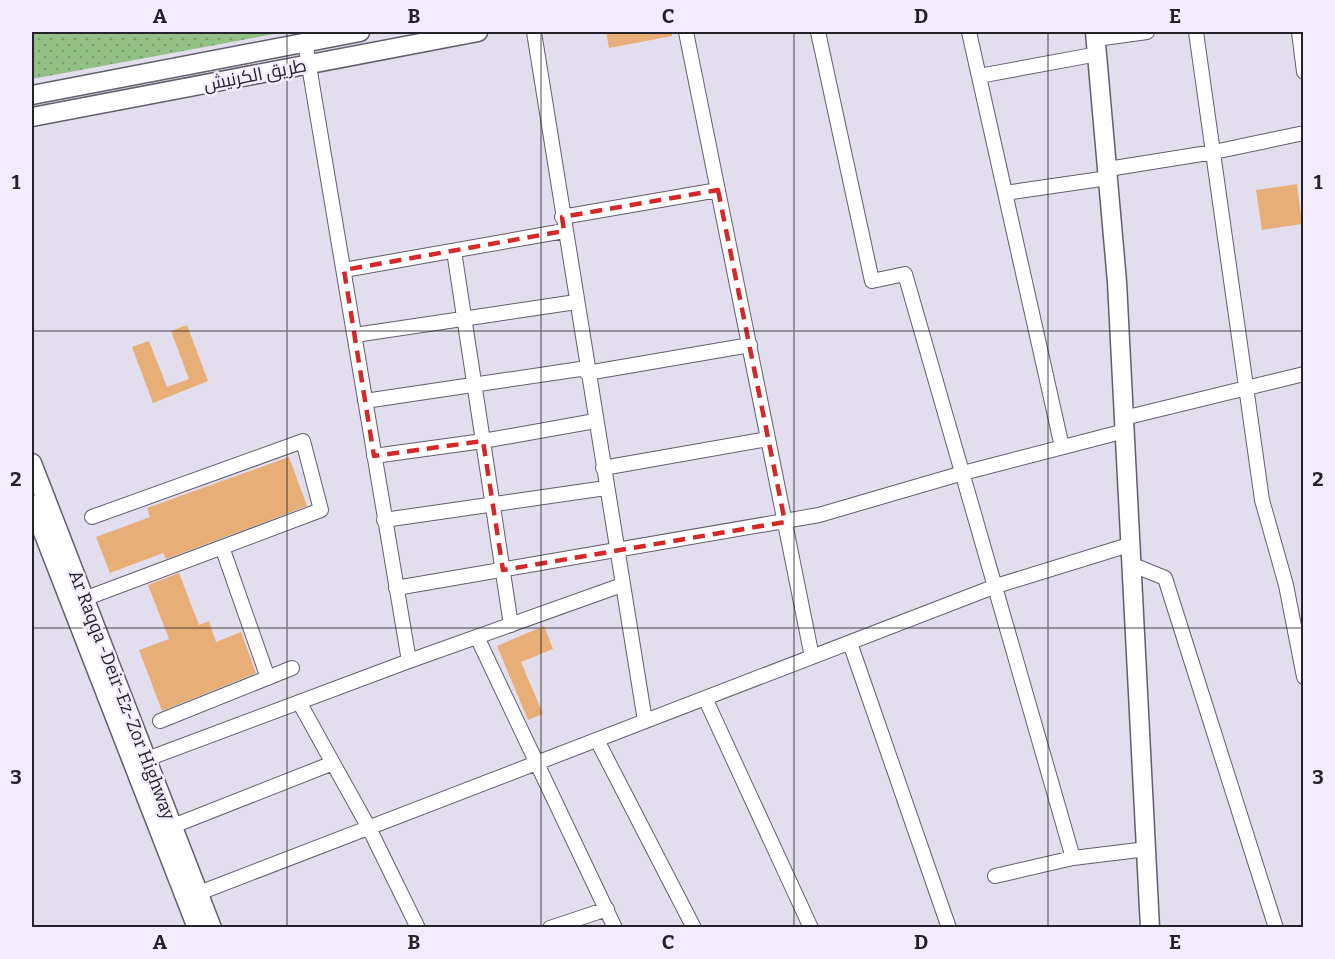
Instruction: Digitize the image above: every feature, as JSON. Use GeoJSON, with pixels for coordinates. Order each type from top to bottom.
{"type":"FeatureCollection","features":[{"type":"Feature","properties":{"kind":"main road","name":"طريق الكرنيش"},"geometry":{"type":"LineString","coordinates":[[32,95],[360,32]]}},
{"type":"Feature","properties":{"kind":"main road","name":"طريق الكرنيش"},"geometry":{"type":"LineString","coordinates":[[32,117],[478,32]]}},
{"type":"Feature","properties":{"kind":"main road"},"geometry":{"type":"LineString","coordinates":[[1096,42],[1108,173],[1125,424],[1150,927]]}},
{"type":"Feature","properties":{"kind":"main road","name":"Ar Raqqa -Deir-Ez-Zor Highway"},"geometry":{"type":"LineString","coordinates":[[32,463],[212,927]]}},
{"type":"Feature","properties":{"kind":"main road","name":"Ar Raqqa -Deir-Ez-Zor Highway"},"geometry":{"type":"LineString","coordinates":[[32,504],[197,927]]}},
{"type":"Feature","properties":{"kind":"street"},"geometry":{"type":"LineString","coordinates":[[534,32],[564,231],[645,721]]}},
{"type":"Feature","properties":{"kind":"street"},"geometry":{"type":"LineString","coordinates":[[686,32],[812,657]]}},
{"type":"Feature","properties":{"kind":"street"},"geometry":{"type":"LineString","coordinates":[[818,32],[872,281],[905,274],[1073,858]]}},
{"type":"Feature","properties":{"kind":"street"},"geometry":{"type":"LineString","coordinates":[[969,32],[1062,447]]}},
{"type":"Feature","properties":{"kind":"street"},"geometry":{"type":"LineString","coordinates":[[979,76],[1096,42],[1147,32]]}},
{"type":"Feature","properties":{"kind":"street"},"geometry":{"type":"LineString","coordinates":[[1196,32],[1262,500],[1286,585],[1304,677]]}},
{"type":"Feature","properties":{"kind":"street"},"geometry":{"type":"LineString","coordinates":[[1299,32],[1304,72]]}},
{"type":"Feature","properties":{"kind":"street"},"geometry":{"type":"LineString","coordinates":[[305,42],[409,661]]}},
{"type":"Feature","properties":{"kind":"street"},"geometry":{"type":"LineString","coordinates":[[1005,193],[1304,133]]}},
{"type":"Feature","properties":{"kind":"street"},"geometry":{"type":"LineString","coordinates":[[562,217],[718,190]]}},
{"type":"Feature","properties":{"kind":"street"},"geometry":{"type":"LineString","coordinates":[[344,270],[564,231]]}},
{"type":"Feature","properties":{"kind":"street"},"geometry":{"type":"LineString","coordinates":[[454,251],[511,625]]}},
{"type":"Feature","properties":{"kind":"street"},"geometry":{"type":"LineString","coordinates":[[355,335],[576,302]]}},
{"type":"Feature","properties":{"kind":"street"},"geometry":{"type":"LineString","coordinates":[[365,401],[475,384],[587,371],[750,345]]}},
{"type":"Feature","properties":{"kind":"street"},"geometry":{"type":"LineString","coordinates":[[396,588],[819,515],[1062,447],[1125,424],[1247,387],[1304,374]]}},
{"type":"Feature","properties":{"kind":"street"},"geometry":{"type":"LineString","coordinates":[[374,456],[483,441],[595,421]]}},
{"type":"Feature","properties":{"kind":"street"},"geometry":{"type":"LineString","coordinates":[[603,468],[768,439]]}},
{"type":"Feature","properties":{"kind":"street"},"geometry":{"type":"LineString","coordinates":[[84,599],[321,510],[303,441],[92,517]]}},
{"type":"Feature","properties":{"kind":"street"},"geometry":{"type":"LineString","coordinates":[[384,520],[606,488]]}},
{"type":"Feature","properties":{"kind":"street"},"geometry":{"type":"LineString","coordinates":[[198,893],[996,586],[1131,544]]}},
{"type":"Feature","properties":{"kind":"street"},"geometry":{"type":"LineString","coordinates":[[222,547],[268,678]]}},
{"type":"Feature","properties":{"kind":"street"},"geometry":{"type":"LineString","coordinates":[[1132,565],[1165,578],[1276,927]]}},
{"type":"Feature","properties":{"kind":"street"},"geometry":{"type":"LineString","coordinates":[[147,759],[409,661],[622,585]]}},
{"type":"Feature","properties":{"kind":"street"},"geometry":{"type":"LineString","coordinates":[[477,637],[615,927]]}},
{"type":"Feature","properties":{"kind":"street"},"geometry":{"type":"LineString","coordinates":[[850,643],[949,927]]}},
{"type":"Feature","properties":{"kind":"street"},"geometry":{"type":"LineString","coordinates":[[160,721],[292,668]]}},
{"type":"Feature","properties":{"kind":"street"},"geometry":{"type":"LineString","coordinates":[[705,698],[811,927]]}},
{"type":"Feature","properties":{"kind":"street"},"geometry":{"type":"LineString","coordinates":[[299,702],[369,828],[418,927]]}},
{"type":"Feature","properties":{"kind":"street"},"geometry":{"type":"LineString","coordinates":[[597,740],[694,927]]}},
{"type":"Feature","properties":{"kind":"street"},"geometry":{"type":"LineString","coordinates":[[173,826],[333,764]]}},
{"type":"Feature","properties":{"kind":"street"},"geometry":{"type":"LineString","coordinates":[[995,876],[1073,858],[1147,849]]}},
{"type":"Feature","properties":{"kind":"street"},"geometry":{"type":"LineString","coordinates":[[549,927],[607,909]]}},
{"type":"Feature","properties":{"kind":"highlighted area"},"geometry":{"type":"Polygon","coordinates":[[[718,190],[785,522],[503,570],[483,441],[374,456],[344,270],[564,231],[562,217],[718,190]]]}},
{"type":"Feature","properties":{"kind":"green space"},"geometry":{"type":"Polygon","coordinates":[[[32,32],[285,32],[32,79],[32,32]]]}},
{"type":"Feature","properties":{"kind":"building"},"geometry":{"type":"Polygon","coordinates":[[[606,32],[672,32],[672,36],[609,48],[606,32]]]}},
{"type":"Feature","properties":{"kind":"building"},"geometry":{"type":"Polygon","coordinates":[[[1297,184],[1302,224],[1262,230],[1256,190],[1297,184]]]}},
{"type":"Feature","properties":{"kind":"building"},"geometry":{"type":"Polygon","coordinates":[[[187,325],[208,381],[153,403],[132,347],[149,341],[167,387],[189,379],[171,331],[187,325]]]}},
{"type":"Feature","properties":{"kind":"building"},"geometry":{"type":"Polygon","coordinates":[[[289,457],[307,506],[166,559],[163,553],[110,573],[96,537],[150,517],[147,508],[289,457]]]}},
{"type":"Feature","properties":{"kind":"building"},"geometry":{"type":"Polygon","coordinates":[[[179,573],[199,625],[209,621],[216,642],[241,632],[256,673],[162,711],[139,650],[169,639],[148,585],[179,573]]]}},
{"type":"Feature","properties":{"kind":"building"},"geometry":{"type":"Polygon","coordinates":[[[544,626],[553,649],[521,662],[543,714],[528,720],[497,646],[544,626]]]}}]}
